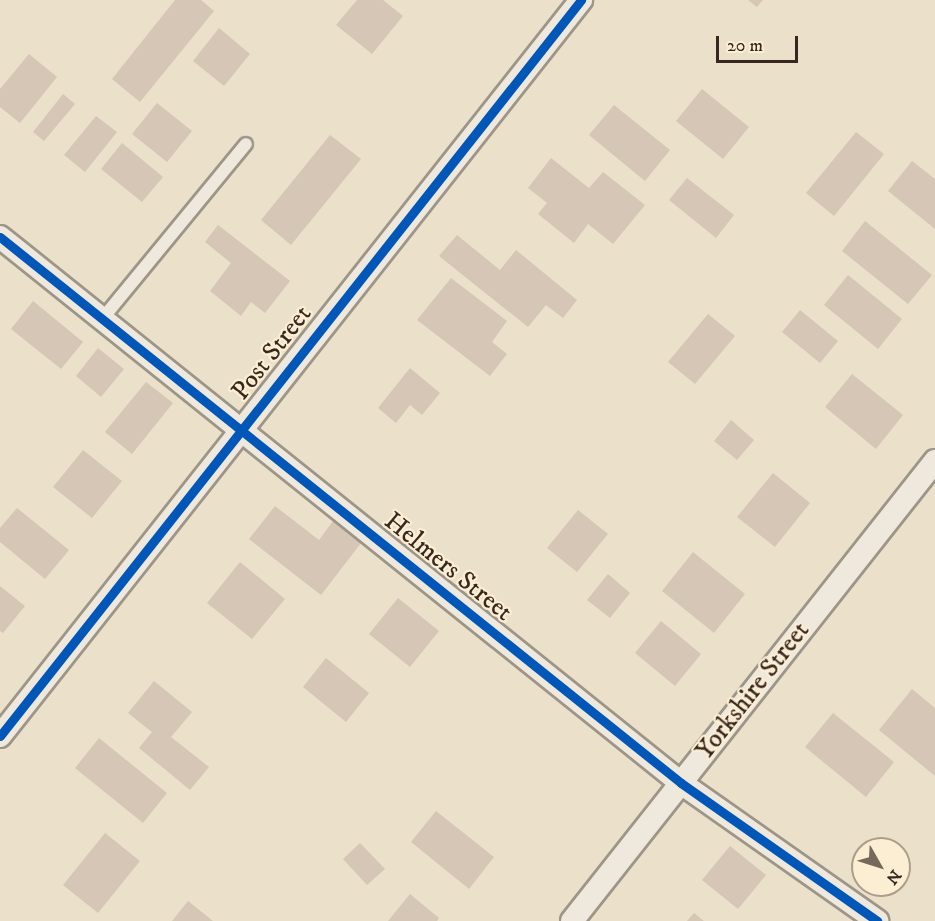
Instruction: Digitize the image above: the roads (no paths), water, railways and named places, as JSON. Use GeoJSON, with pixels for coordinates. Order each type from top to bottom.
{"type":"FeatureCollection","features":[{"type":"Feature","properties":{"kind":"street","name":"Post Street"},"geometry":{"type":"LineString","coordinates":[[0,736],[241,426],[581,0]]}},
{"type":"Feature","properties":{"kind":"street","name":"Helmers Street"},"geometry":{"type":"LineString","coordinates":[[0,237],[241,426],[681,783],[878,921]]}},
{"type":"Feature","properties":{"kind":"street","name":"Yorkshire Street"},"geometry":{"type":"LineString","coordinates":[[572,921],[935,461]]}},
{"type":"Feature","properties":{"kind":"lane"},"geometry":{"type":"LineString","coordinates":[[103,318],[246,144]]}}]}
